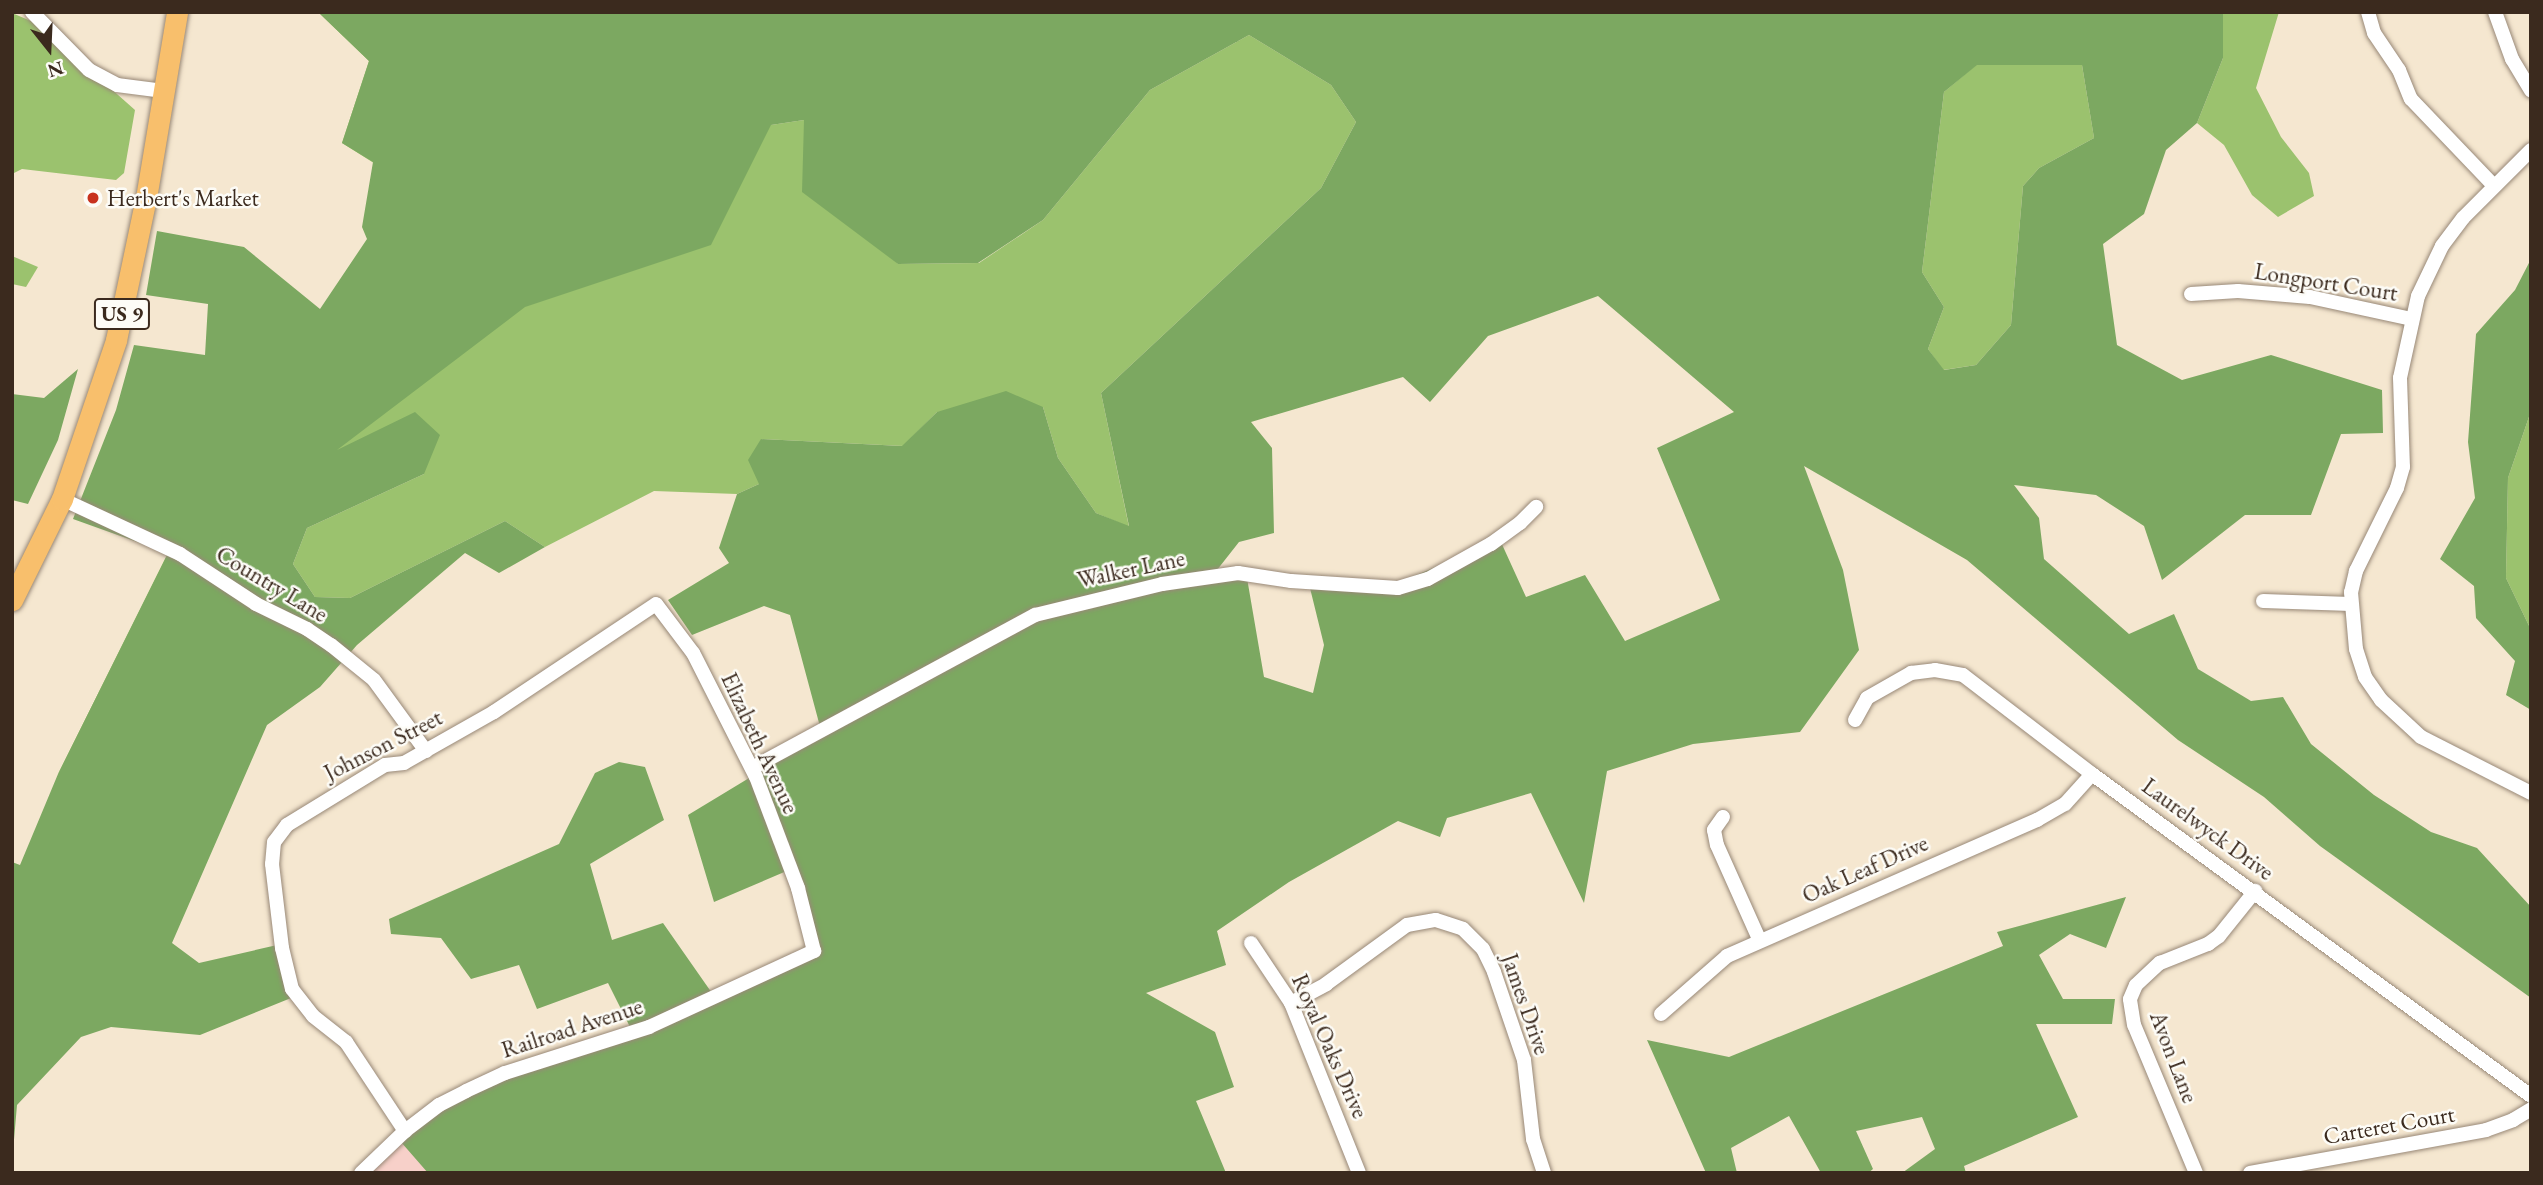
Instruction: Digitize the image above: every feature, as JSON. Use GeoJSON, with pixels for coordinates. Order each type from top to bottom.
{"type":"FeatureCollection","features":[{"type":"Feature","properties":{"kind":"highway","name":"US 9"},"geometry":{"type":"LineString","coordinates":[[12,600],[62,499],[116,340],[144,212],[177,12]]}},
{"type":"Feature","properties":{"kind":"street"},"geometry":{"type":"LineString","coordinates":[[32,12],[89,70],[117,85],[164,91]]}},
{"type":"Feature","properties":{"kind":"street"},"geometry":{"type":"LineString","coordinates":[[2368,12],[2374,33],[2399,70],[2412,99],[2494,186]]}},
{"type":"Feature","properties":{"kind":"street"},"geometry":{"type":"LineString","coordinates":[[2495,12],[2512,59],[2531,91]]}},
{"type":"Feature","properties":{"kind":"street"},"geometry":{"type":"LineString","coordinates":[[2531,150],[2463,218],[2442,246],[2418,296],[2400,377],[2403,467],[2397,488],[2356,570],[2351,604],[2356,649],[2365,677],[2381,700],[2421,737],[2531,793]]}},
{"type":"Feature","properties":{"kind":"street","name":"Longport Court"},"geometry":{"type":"LineString","coordinates":[[2192,294],[2238,291],[2310,297],[2412,319]]}},
{"type":"Feature","properties":{"kind":"street","name":"Country Lane"},"geometry":{"type":"LineString","coordinates":[[62,499],[180,554],[256,604],[307,629],[331,645],[374,680],[426,751]]}},
{"type":"Feature","properties":{"kind":"street","name":"Walker Lane"},"geometry":{"type":"LineString","coordinates":[[752,768],[1035,615],[1128,591],[1238,573],[1291,581],[1398,588],[1428,579],[1491,544],[1536,507]]}},
{"type":"Feature","properties":{"kind":"street"},"geometry":{"type":"LineString","coordinates":[[2263,601],[2351,604]]}},
{"type":"Feature","properties":{"kind":"street","name":"Johnson Street"},"geometry":{"type":"LineString","coordinates":[[405,1131],[346,1042],[313,1016],[292,989],[282,948],[272,853],[274,842],[287,825],[385,765],[404,763],[494,712],[656,604]]}},
{"type":"Feature","properties":{"kind":"street","name":"Elizabeth Avenue"},"geometry":{"type":"LineString","coordinates":[[656,604],[693,653],[752,768],[798,888],[814,951]]}},
{"type":"Feature","properties":{"kind":"street","name":"Laurelwyck Drive"},"geometry":{"type":"LineString","coordinates":[[1855,720],[1867,698],[1899,678],[1923,671],[1948,671],[1963,675],[2092,774],[2531,1096]]}},
{"type":"Feature","properties":{"kind":"street","name":"Oak Leaf Drive"},"geometry":{"type":"LineString","coordinates":[[1661,1014],[1717,963],[1760,941],[2038,820],[2065,804],[2092,774]]}},
{"type":"Feature","properties":{"kind":"street"},"geometry":{"type":"LineString","coordinates":[[1723,817],[1714,830],[1717,845],[1760,941]]}},
{"type":"Feature","properties":{"kind":"street","name":"Avon Lane"},"geometry":{"type":"LineString","coordinates":[[2196,1173],[2134,1025],[2130,999],[2136,985],[2148,971],[2219,936],[2255,891]]}},
{"type":"Feature","properties":{"kind":"street","name":"James Drive"},"geometry":{"type":"LineString","coordinates":[[1291,1003],[1326,984],[1407,925],[1436,920],[1463,929],[1483,949],[1494,972],[1520,1047],[1534,1139],[1544,1173]]}},
{"type":"Feature","properties":{"kind":"street","name":"Royal Oaks Drive"},"geometry":{"type":"LineString","coordinates":[[1251,943],[1291,1003],[1359,1173]]}},
{"type":"Feature","properties":{"kind":"street","name":"Railroad Avenue"},"geometry":{"type":"LineString","coordinates":[[361,1173],[405,1131],[439,1105],[466,1091],[505,1073],[649,1027],[814,951]]}},
{"type":"Feature","properties":{"kind":"street","name":"Carteret Court"},"geometry":{"type":"LineString","coordinates":[[2250,1173],[2486,1130],[2507,1124],[2531,1109]]}},
{"type":"Feature","properties":{"kind":"shaded area"},"geometry":{"type":"Polygon","coordinates":[[[405,1131],[437,1173],[361,1173],[405,1131]]]}},
{"type":"Feature","properties":{"kind":"green space"},"geometry":{"type":"Polygon","coordinates":[[[318,12],[771,125],[804,120],[898,264],[979,263],[1043,220],[1150,90],[1249,35],[1331,85],[1356,122],[1321,188],[1101,393],[1129,527],[1096,513],[1058,458],[1043,407],[937,412],[903,446],[761,439],[759,484],[737,494],[654,491],[545,547],[505,521],[350,598],[315,597],[293,564],[307,528],[424,474],[333,453],[361,314],[58,774],[170,549],[404,182],[342,143],[369,61],[318,12]]]}},
{"type":"Feature","properties":{"kind":"green space"},"geometry":{"type":"Polygon","coordinates":[[[318,12],[2223,12],[2223,58],[2197,123],[2166,150],[2144,214],[2103,244],[2117,345],[2182,380],[2271,355],[2382,390],[2383,433],[2341,434],[2311,515],[2245,515],[2162,580],[2144,526],[2096,495],[2014,485],[2039,518],[2044,559],[2129,634],[2174,614],[2198,669],[2251,701],[2283,697],[2311,744],[2374,795],[2431,832],[2477,848],[2531,907],[2531,998],[2320,846],[2264,797],[2178,740],[1967,560],[1804,466],[1843,570],[1859,650],[1800,732],[1693,744],[1607,771],[1584,903],[1531,793],[1447,818],[1440,837],[1398,821],[1289,882],[1217,931],[1226,965],[1146,993],[1215,1032],[1234,1087],[1196,1101],[1226,1173],[428,1173],[394,1134],[486,1075],[631,1029],[608,983],[537,1009],[519,965],[471,979],[441,938],[391,934],[389,919],[559,844],[595,773],[619,762],[645,767],[664,820],[590,864],[612,940],[663,923],[714,996],[815,951],[789,870],[714,902],[688,815],[822,734],[790,615],[764,606],[692,635],[668,600],[729,563],[719,548],[737,494],[759,484],[748,460],[761,439],[902,446],[937,412],[1006,391],[1043,407],[1058,458],[1096,513],[1129,526],[1101,393],[1321,188],[1356,122],[1331,85],[1249,35],[1150,90],[1043,220],[978,263],[898,264],[802,192],[804,120],[771,125],[711,245],[525,307],[337,450],[415,412],[440,435],[424,474],[307,528],[293,564],[315,597],[350,598],[505,521],[545,547],[499,573],[465,553],[357,645],[320,687],[267,725],[172,943],[199,963],[286,943],[296,996],[200,1035],[111,1027],[81,1037],[17,1105],[12,1163],[12,862],[20,865],[58,774],[168,553],[73,519],[116,410],[134,345],[205,355],[208,304],[146,295],[157,231],[244,247],[320,309],[367,239],[362,227],[373,162],[342,143],[369,61],[318,12]],[[1977,65],[1944,92],[1922,272],[1944,307],[1928,349],[1944,370],[1976,365],[2011,325],[2023,186],[2039,168],[2094,138],[2082,65],[1977,65]],[[1598,296],[1488,336],[1430,402],[1403,377],[1251,422],[1272,448],[1274,533],[1239,542],[1217,570],[1247,578],[1264,677],[1313,693],[1324,645],[1309,584],[1395,584],[1500,540],[1526,597],[1585,575],[1625,641],[1720,600],[1657,448],[1734,412],[1598,296]]]}},
{"type":"Feature","properties":{"kind":"green space"},"geometry":{"type":"Polygon","coordinates":[[[2223,12],[2279,12],[2256,88],[2281,137],[2309,173],[2314,196],[2278,217],[2252,195],[2224,145],[2197,123],[2223,58],[2223,12]]]}},
{"type":"Feature","properties":{"kind":"green space"},"geometry":{"type":"Polygon","coordinates":[[[12,13],[38,24],[135,110],[124,173],[116,180],[22,169],[12,174],[12,13]]]}},
{"type":"Feature","properties":{"kind":"green space"},"geometry":{"type":"Polygon","coordinates":[[[1976,65],[2082,65],[2094,138],[2039,168],[2023,186],[2011,325],[1976,365],[1943,370],[1928,349],[1944,307],[1922,272],[1944,92],[1976,65]]]}},
{"type":"Feature","properties":{"kind":"green space"},"geometry":{"type":"Polygon","coordinates":[[[12,256],[38,267],[26,287],[12,284],[12,256]]]}},
{"type":"Feature","properties":{"kind":"green space"},"geometry":{"type":"Polygon","coordinates":[[[2531,259],[2531,411],[2508,478],[2506,578],[2531,630],[2531,710],[2506,695],[2515,661],[2476,618],[2474,586],[2440,559],[2475,498],[2468,442],[2476,334],[2515,290],[2531,259]]]}},
{"type":"Feature","properties":{"kind":"green space"},"geometry":{"type":"Polygon","coordinates":[[[78,369],[58,440],[28,504],[12,500],[12,394],[44,398],[78,369]]]}},
{"type":"Feature","properties":{"kind":"green space"},"geometry":{"type":"Polygon","coordinates":[[[2531,411],[2531,630],[2506,578],[2508,478],[2531,411]]]}},
{"type":"Feature","properties":{"kind":"green space"},"geometry":{"type":"Polygon","coordinates":[[[2126,897],[2106,948],[2070,934],[2039,955],[2063,999],[2115,999],[2112,1024],[2036,1024],[2078,1117],[1964,1166],[1966,1173],[1902,1173],[1935,1149],[1922,1117],[1856,1131],[1873,1169],[1868,1173],[1821,1173],[1789,1116],[1731,1148],[1737,1173],[1706,1173],[1647,1040],[1729,1057],[2003,946],[1997,932],[2126,897]]]}},
{"type":"Feature","properties":{"kind":"place","name":"Herbert's Market"},"geometry":{"type":"Point","coordinates":[93,198]}}]}
